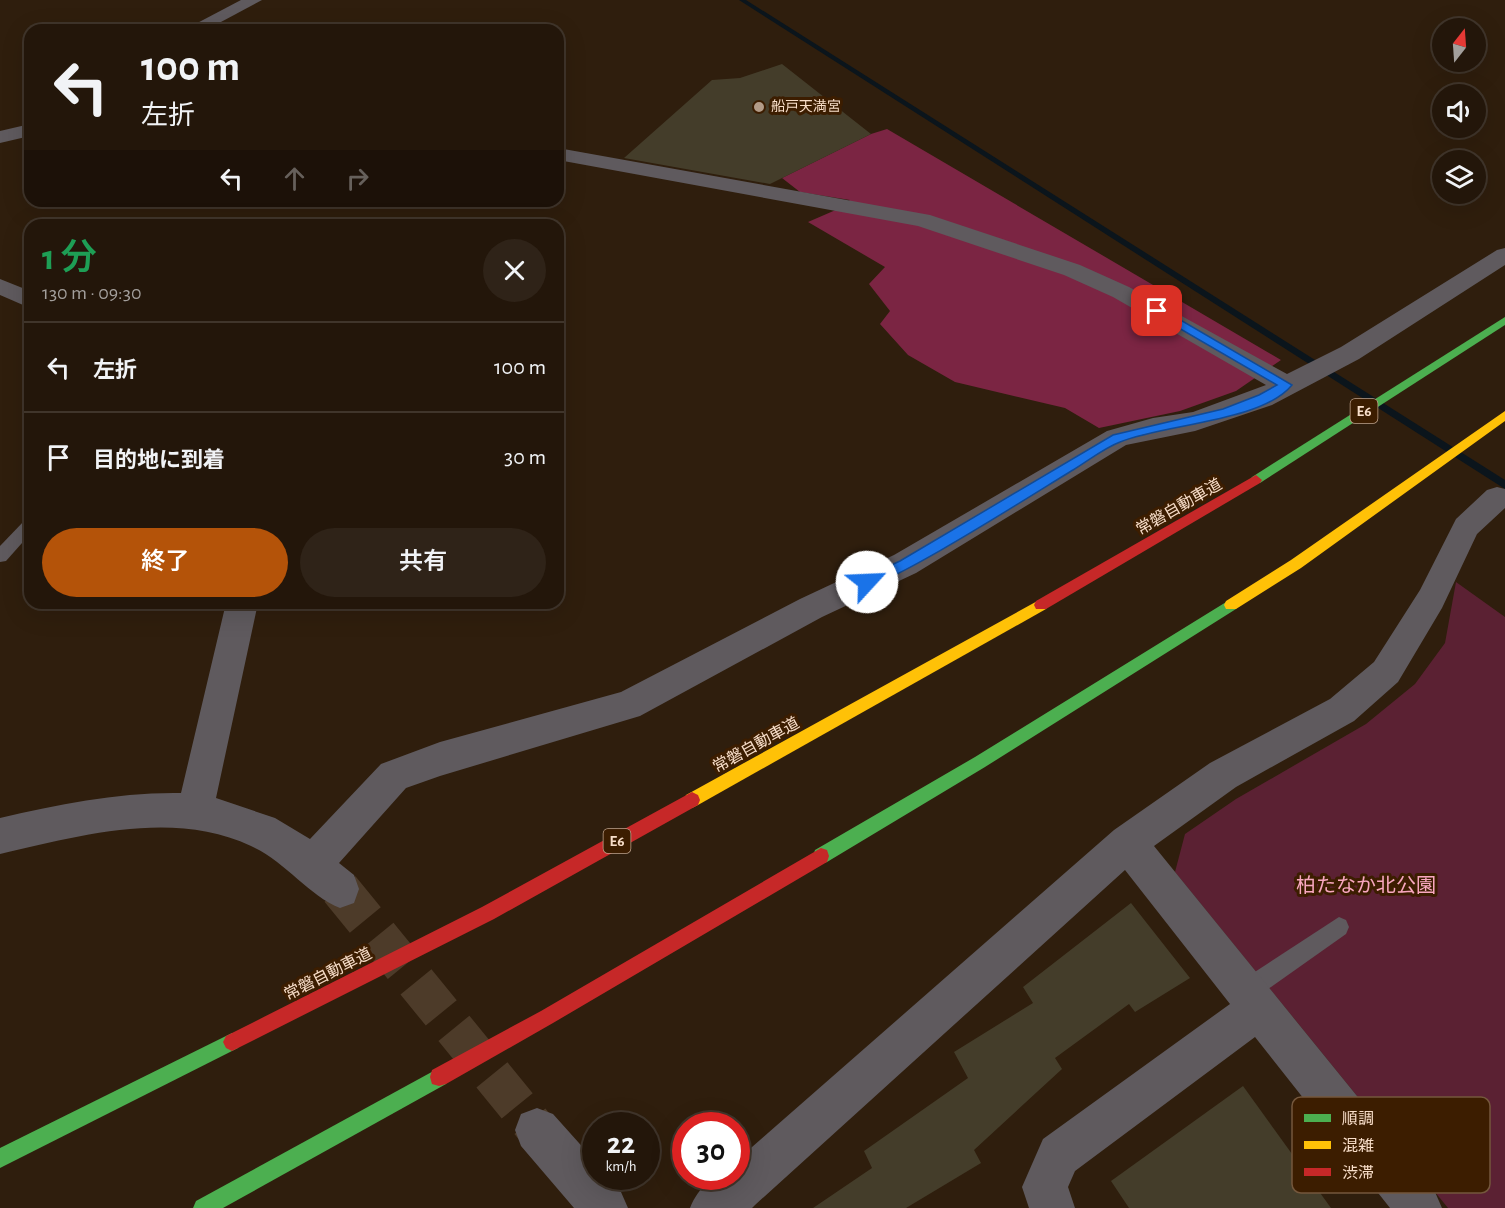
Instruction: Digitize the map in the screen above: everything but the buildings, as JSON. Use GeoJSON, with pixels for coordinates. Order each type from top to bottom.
{"type":"FeatureCollection","features":[{"type":"Feature","properties":{"kind":"highway","name":"常磐自動車道"},"geometry":{"type":"LineString","coordinates":[[0,1158],[488,913],[930,668],[1222,502],[1505,320]]}},
{"type":"Feature","properties":{"kind":"highway"},"geometry":{"type":"LineString","coordinates":[[203,1208],[547,1017],[959,774],[1296,564],[1505,415]]}},
{"type":"Feature","properties":{"kind":"street"},"geometry":{"type":"LineString","coordinates":[[205,24],[254,0]]}},
{"type":"Feature","properties":{"kind":"street"},"geometry":{"type":"LineString","coordinates":[[0,137],[24,131]]}},
{"type":"Feature","properties":{"kind":"street"},"geometry":{"type":"LineString","coordinates":[[564,155],[922,220],[1062,267],[1121,292],[1299,379]]}},
{"type":"Feature","properties":{"kind":"street"},"geometry":{"type":"LineString","coordinates":[[314,862],[393,776],[440,759],[628,705],[811,608],[905,564],[1117,438],[1226,413],[1263,398],[1350,353],[1505,255]]}},
{"type":"Feature","properties":{"kind":"street"},"geometry":{"type":"LineString","coordinates":[[0,286],[24,297]]}},
{"type":"Feature","properties":{"kind":"street"},"geometry":{"type":"LineString","coordinates":[[713,1208],[739,1189],[1127,843],[1223,775],[1342,710],[1386,672],[1431,599],[1466,527],[1497,498]]}},
{"type":"Feature","properties":{"kind":"street"},"geometry":{"type":"LineString","coordinates":[[195,811],[241,609]]}},
{"type":"Feature","properties":{"kind":"street"},"geometry":{"type":"LineString","coordinates":[[0,836],[108,814],[158,809],[195,811],[265,832],[314,862],[340,889]]}},
{"type":"Feature","properties":{"kind":"street"},"geometry":{"type":"LineString","coordinates":[[1127,843],[1330,1097]]}},
{"type":"Feature","properties":{"kind":"street"},"geometry":{"type":"LineString","coordinates":[[1052,1208],[1045,1187],[1059,1155],[1252,1000]]}},
{"type":"Feature","properties":{"kind":"street"},"geometry":{"type":"LineString","coordinates":[[537,1130],[605,1208]]}},
{"type":"Feature","properties":{"kind":"street"},"geometry":{"type":"LineString","coordinates":[[1407,1193],[1419,1208]]}},
{"type":"Feature","properties":{"kind":"lane"},"geometry":{"type":"LineString","coordinates":[[0,556],[24,530]]}},
{"type":"Feature","properties":{"kind":"lane"},"geometry":{"type":"LineString","coordinates":[[1252,1000],[1339,927]]}},
{"type":"Feature","properties":{"kind":"green space","name":"柏たなか北公園"},"geometry":{"type":"Polygon","coordinates":[[[1456,582],[1505,617],[1505,1208],[1448,1208],[1436,1193],[1490,1193],[1490,1097],[1358,1097],[1175,872],[1185,834],[1236,799],[1366,724],[1415,684],[1445,643],[1456,582]]]}},
{"type":"Feature","properties":{"kind":"shaded area"},"geometry":{"type":"Polygon","coordinates":[[[887,129],[1281,360],[1236,391],[1180,411],[1099,428],[1065,408],[955,382],[908,355],[880,324],[890,311],[869,284],[885,267],[808,222],[838,209],[850,200],[800,192],[782,178],[871,134],[887,129]]]}},
{"type":"Feature","properties":{"kind":"waterway"},"geometry":{"type":"LineString","coordinates":[[742,0],[1505,485]]}},
{"type":"Feature","properties":{"kind":"tunnel"},"geometry":{"type":"LineString","coordinates":[[340,889],[537,1130]]}},
{"type":"Feature","properties":{"kind":"traffic: fast"},"geometry":{"type":"LineString","coordinates":[[1256,480],[1505,320]]}},
{"type":"Feature","properties":{"kind":"traffic: fast"},"geometry":{"type":"LineString","coordinates":[[821,856],[980,762],[1231,605]]}},
{"type":"Feature","properties":{"kind":"traffic: fast"},"geometry":{"type":"LineString","coordinates":[[0,1158],[232,1042]]}},
{"type":"Feature","properties":{"kind":"traffic: fast"},"geometry":{"type":"LineString","coordinates":[[203,1208],[439,1077]]}},
{"type":"Feature","properties":{"kind":"traffic: slow"},"geometry":{"type":"LineString","coordinates":[[1231,605],[1296,564],[1505,415]]}},
{"type":"Feature","properties":{"kind":"traffic: slow"},"geometry":{"type":"LineString","coordinates":[[692,800],[1041,605]]}},
{"type":"Feature","properties":{"kind":"traffic: jam"},"geometry":{"type":"LineString","coordinates":[[1041,605],[1256,480]]}},
{"type":"Feature","properties":{"kind":"traffic: jam"},"geometry":{"type":"LineString","coordinates":[[232,1042],[488,913],[692,800]]}},
{"type":"Feature","properties":{"kind":"traffic: jam"},"geometry":{"type":"LineString","coordinates":[[439,1077],[547,1017],[821,856]]}},
{"type":"Feature","properties":{"kind":"place","name":"船戸天満宮"},"geometry":{"type":"Point","coordinates":[759,107]}},
{"type":"Feature","properties":{"kind":"route"},"geometry":{"type":"LineString","coordinates":[[867,582],[905,564],[1014,497],[1117,438],[1226,413],[1263,398],[1286,385],[1157,311]]}}]}
